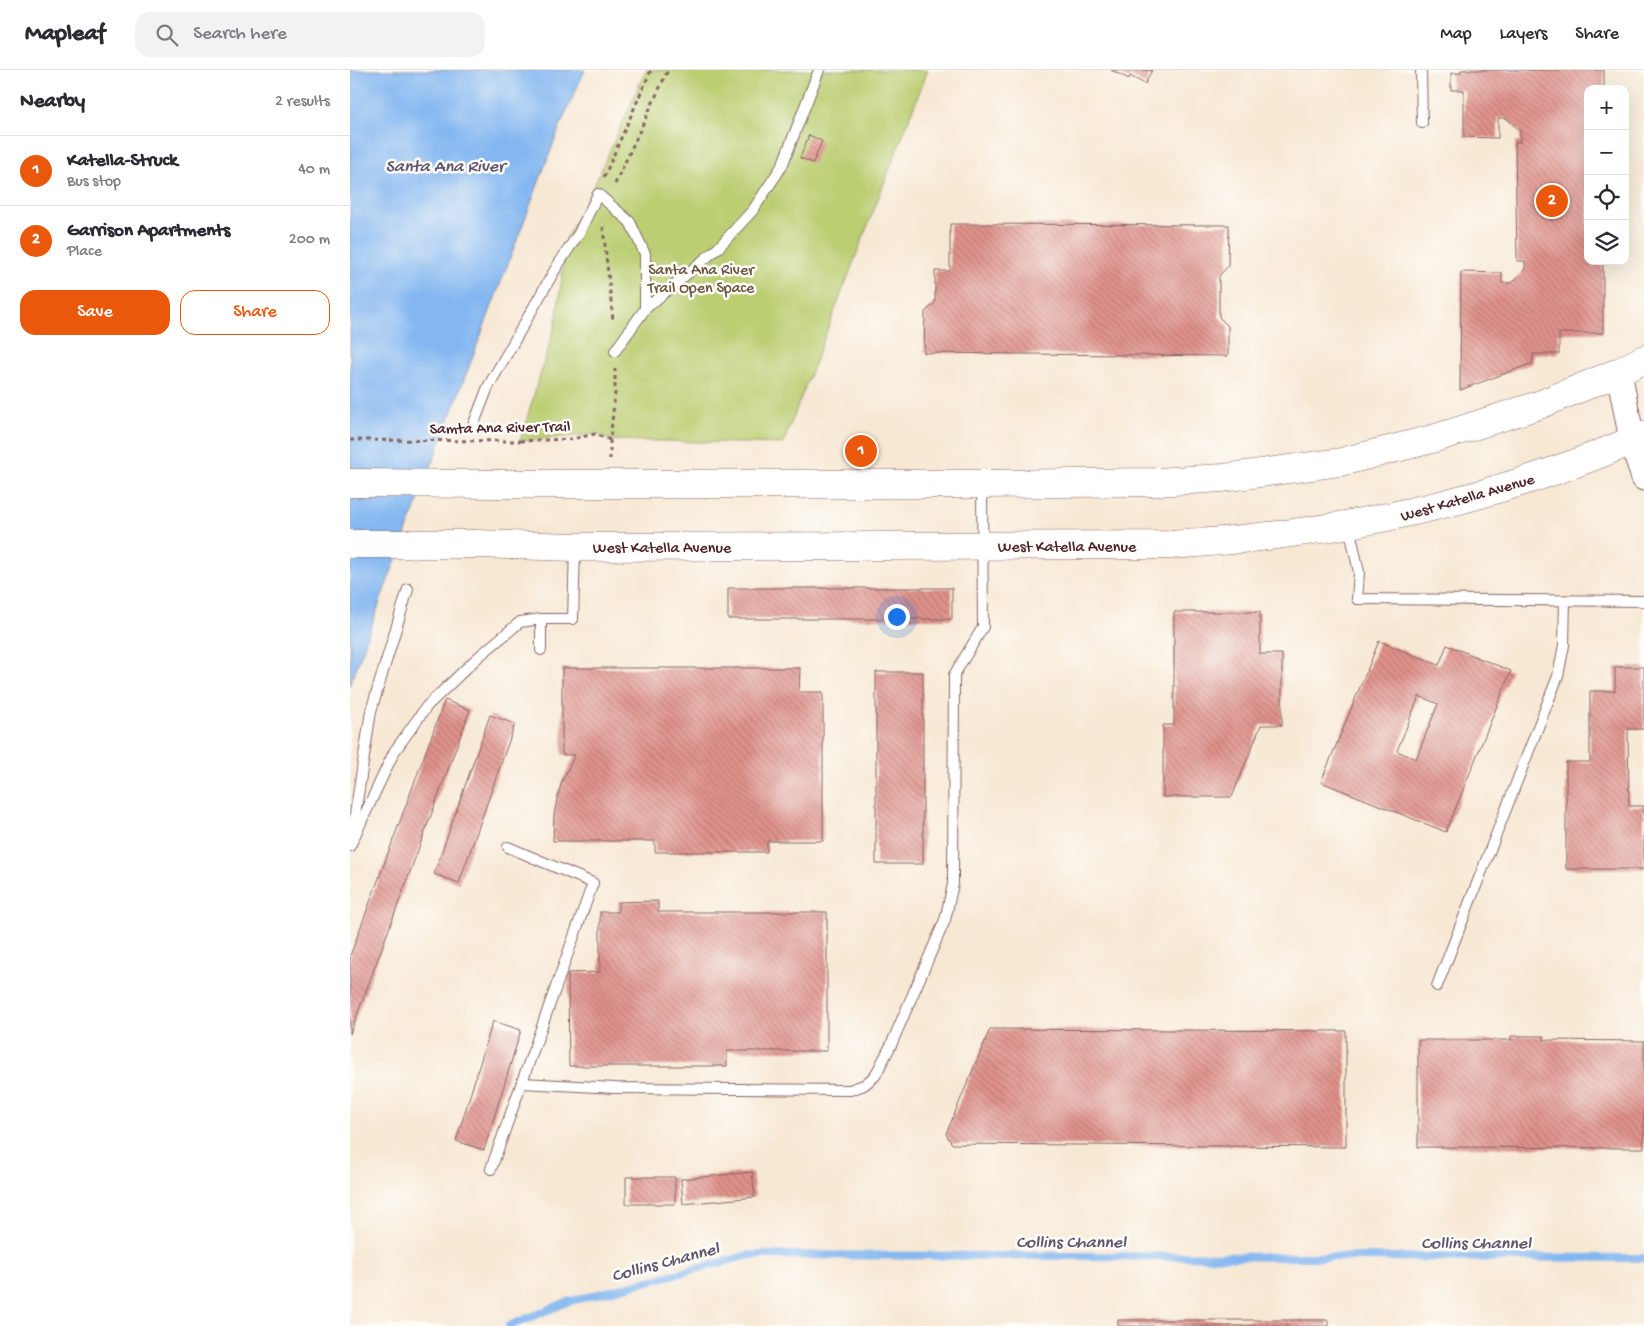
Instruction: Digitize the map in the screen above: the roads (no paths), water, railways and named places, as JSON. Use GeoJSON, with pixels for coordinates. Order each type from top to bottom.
{"type":"FeatureCollection","features":[{"type":"Feature","properties":{"kind":"main road"},"geometry":{"type":"LineString","coordinates":[[350,483],[982,484],[1156,482],[1222,478],[1340,462],[1427,440],[1539,404],[1619,372],[1644,359]]}},
{"type":"Feature","properties":{"kind":"main road","name":"West Katella Avenue"},"geometry":{"type":"LineString","coordinates":[[350,544],[475,544],[574,547],[1170,545],[1297,533],[1385,518],[1486,492],[1563,468],[1638,437]]}},
{"type":"Feature","properties":{"kind":"street"},"geometry":{"type":"LineString","coordinates":[[1619,372],[1638,437],[1644,478]]}},
{"type":"Feature","properties":{"kind":"lane"},"geometry":{"type":"LineString","coordinates":[[615,351],[645,309],[718,248],[753,210],[782,166],[819,70]]}},
{"type":"Feature","properties":{"kind":"lane"},"geometry":{"type":"LineString","coordinates":[[1421,70],[1422,123]]}},
{"type":"Feature","properties":{"kind":"lane"},"geometry":{"type":"LineString","coordinates":[[473,426],[488,387],[556,268],[579,234],[598,194],[630,222],[640,241],[645,254],[645,309]]}},
{"type":"Feature","properties":{"kind":"lane"},"geometry":{"type":"LineString","coordinates":[[522,1083],[616,1088],[850,1090],[864,1085],[875,1076],[945,920],[953,884],[954,675],[982,627],[982,484]]}},
{"type":"Feature","properties":{"kind":"lane"},"geometry":{"type":"LineString","coordinates":[[1349,525],[1359,572],[1357,599],[1644,601]]}},
{"type":"Feature","properties":{"kind":"lane"},"geometry":{"type":"LineString","coordinates":[[350,846],[394,752],[427,706],[476,659],[520,622],[573,618],[574,547]]}},
{"type":"Feature","properties":{"kind":"lane"},"geometry":{"type":"LineString","coordinates":[[350,846],[371,711],[408,589]]}},
{"type":"Feature","properties":{"kind":"lane"},"geometry":{"type":"LineString","coordinates":[[1437,986],[1558,676],[1564,645],[1565,601]]}},
{"type":"Feature","properties":{"kind":"lane"},"geometry":{"type":"LineString","coordinates":[[541,619],[541,650]]}},
{"type":"Feature","properties":{"kind":"lane"},"geometry":{"type":"LineString","coordinates":[[491,1169],[593,883],[508,847]]}},
{"type":"Feature","properties":{"kind":"water","name":"Santa Ana River"},"geometry":{"type":"Polygon","coordinates":[[[350,70],[585,70],[562,121],[350,685],[350,70]]]}},
{"type":"Feature","properties":{"kind":"waterway","name":"Collins Channel"},"geometry":{"type":"LineString","coordinates":[[509,1326],[567,1302],[750,1255],[1644,1258]]}},
{"type":"Feature","properties":{"kind":"place","name":"Garrison Apartments"},"geometry":{"type":"Point","coordinates":[1552,201]}},
{"type":"Feature","properties":{"kind":"place","name":"Katella-Struck"},"geometry":{"type":"Point","coordinates":[861,451]}},
{"type":"Feature","properties":{"kind":"park label","name":"Santa Ana River Trail Open Space"},"geometry":{"type":"Point","coordinates":[701,277]}}]}
